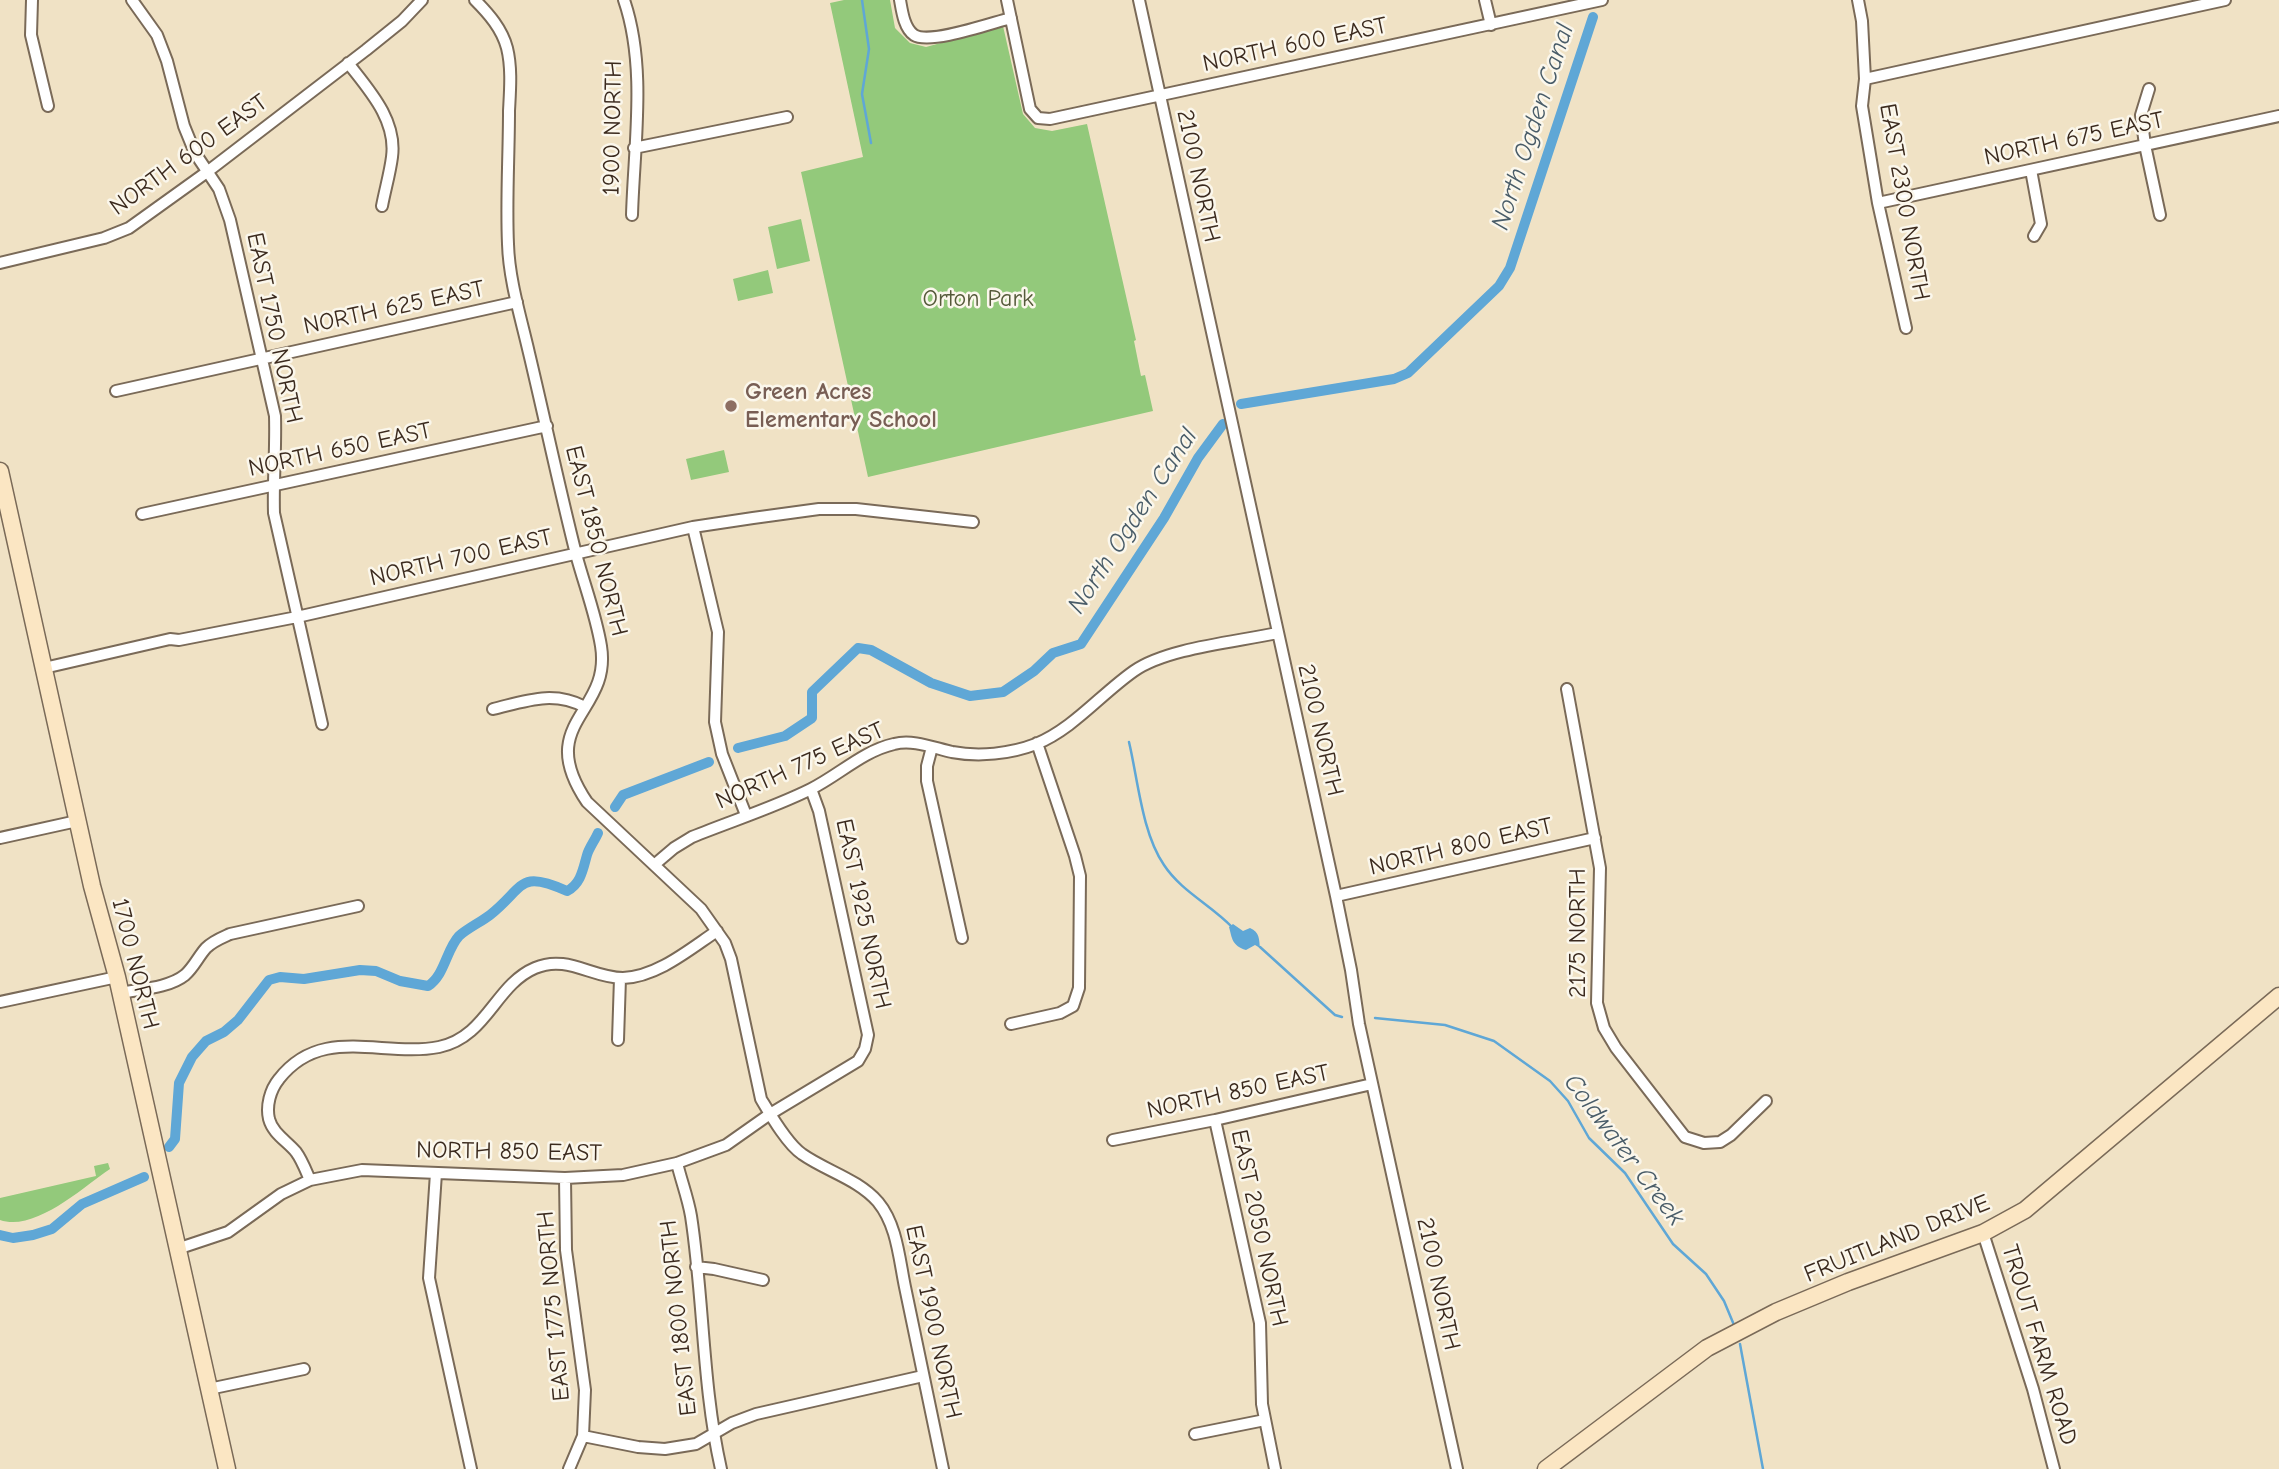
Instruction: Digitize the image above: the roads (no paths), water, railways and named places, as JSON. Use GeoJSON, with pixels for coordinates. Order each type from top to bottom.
{"type":"FeatureCollection","features":[{"type":"Feature","properties":{"kind":"street"},"geometry":{"type":"LineString","coordinates":[[32,0],[31,35],[48,106]]}},
{"type":"Feature","properties":{"kind":"street","name":"EAST 1750 NORTH"},"geometry":{"type":"LineString","coordinates":[[132,0],[157,35],[167,61],[184,126],[195,153],[219,189],[230,220],[275,416],[274,513],[322,724]]}},
{"type":"Feature","properties":{"kind":"street","name":"NORTH 600 EAST"},"geometry":{"type":"LineString","coordinates":[[0,262],[104,239],[129,228],[207,172],[402,21],[422,0]]}},
{"type":"Feature","properties":{"kind":"street","name":"EAST 1850 NORTH"},"geometry":{"type":"LineString","coordinates":[[475,0],[500,29],[507,47],[508,246],[517,302],[576,554],[601,645],[603,667],[597,688],[584,707],[568,743],[568,761],[573,782],[587,802],[701,909],[718,931],[731,959],[761,1099],[770,1114]]}},
{"type":"Feature","properties":{"kind":"street","name":"1900 NORTH"},"geometry":{"type":"LineString","coordinates":[[624,0],[631,20],[639,73],[632,215]]}},
{"type":"Feature","properties":{"kind":"street"},"geometry":{"type":"LineString","coordinates":[[900,0],[905,23],[913,34],[927,39],[1011,18],[1007,0]]}},
{"type":"Feature","properties":{"kind":"street","name":"2100 NORTH"},"geometry":{"type":"LineString","coordinates":[[1139,0],[1336,896],[1372,1084],[1457,1469]]}},
{"type":"Feature","properties":{"kind":"street"},"geometry":{"type":"LineString","coordinates":[[1485,0],[1491,25]]}},
{"type":"Feature","properties":{"kind":"street","name":"NORTH 600 EAST"},"geometry":{"type":"LineString","coordinates":[[1011,18],[1030,108],[1038,118],[1050,119],[1602,0]]}},
{"type":"Feature","properties":{"kind":"street","name":"EAST 2300 NORTH"},"geometry":{"type":"LineString","coordinates":[[1858,0],[1862,21],[1865,79],[1862,106],[1878,204],[1906,328]]}},
{"type":"Feature","properties":{"kind":"street"},"geometry":{"type":"LineString","coordinates":[[1865,79],[2225,0]]}},
{"type":"Feature","properties":{"kind":"street"},"geometry":{"type":"LineString","coordinates":[[348,63],[380,106],[391,132],[393,155],[382,206]]}},
{"type":"Feature","properties":{"kind":"street"},"geometry":{"type":"LineString","coordinates":[[2150,89],[2141,115],[2160,215]]}},
{"type":"Feature","properties":{"kind":"street","name":"NORTH 675 EAST"},"geometry":{"type":"LineString","coordinates":[[1878,204],[2279,116]]}},
{"type":"Feature","properties":{"kind":"street"},"geometry":{"type":"LineString","coordinates":[[634,148],[787,117]]}},
{"type":"Feature","properties":{"kind":"street"},"geometry":{"type":"LineString","coordinates":[[2031,170],[2041,224],[2034,236]]}},
{"type":"Feature","properties":{"kind":"street","name":"NORTH 625 EAST"},"geometry":{"type":"LineString","coordinates":[[116,391],[517,302]]}},
{"type":"Feature","properties":{"kind":"street","name":"NORTH 650 EAST"},"geometry":{"type":"LineString","coordinates":[[142,514],[547,426]]}},
{"type":"Feature","properties":{"kind":"street","name":"1700 NORTH"},"geometry":{"type":"LineString","coordinates":[[0,471],[227,1469]]}},
{"type":"Feature","properties":{"kind":"street","name":"NORTH 700 EAST"},"geometry":{"type":"LineString","coordinates":[[44,667],[170,639],[179,640],[297,617],[693,527],[819,509],[856,509],[973,522]]}},
{"type":"Feature","properties":{"kind":"street"},"geometry":{"type":"LineString","coordinates":[[693,527],[718,632],[715,722],[717,737],[746,815]]}},
{"type":"Feature","properties":{"kind":"street","name":"NORTH 775 EAST"},"geometry":{"type":"LineString","coordinates":[[654,864],[692,837],[811,789],[876,750],[897,743],[978,755],[1012,751],[1037,744],[1061,729],[1135,670],[1154,661],[1277,633]]}},
{"type":"Feature","properties":{"kind":"street","name":"2175 NORTH"},"geometry":{"type":"LineString","coordinates":[[1567,689],[1600,868],[1597,1003],[1604,1028],[1616,1048],[1685,1137],[1704,1143],[1720,1142],[1766,1101]]}},
{"type":"Feature","properties":{"kind":"street"},"geometry":{"type":"LineString","coordinates":[[493,709],[551,698],[569,698],[584,707]]}},
{"type":"Feature","properties":{"kind":"street"},"geometry":{"type":"LineString","coordinates":[[1011,1024],[1060,1013],[1073,1006],[1079,988],[1080,876],[1037,744]]}},
{"type":"Feature","properties":{"kind":"street"},"geometry":{"type":"LineString","coordinates":[[932,747],[927,781],[962,938]]}},
{"type":"Feature","properties":{"kind":"street","name":"EAST 1925 NORTH"},"geometry":{"type":"LineString","coordinates":[[811,789],[819,811],[867,1035],[865,1049]]}},
{"type":"Feature","properties":{"kind":"street"},"geometry":{"type":"LineString","coordinates":[[0,838],[78,821]]}},
{"type":"Feature","properties":{"kind":"street","name":"NORTH 800 EAST"},"geometry":{"type":"LineString","coordinates":[[1336,896],[1595,838]]}},
{"type":"Feature","properties":{"kind":"street"},"geometry":{"type":"LineString","coordinates":[[0,1002],[118,985],[169,983],[193,968],[205,949],[215,940],[230,934],[358,906]]}},
{"type":"Feature","properties":{"kind":"street"},"geometry":{"type":"LineString","coordinates":[[310,1180],[295,1151],[274,1129],[269,1119],[270,1096],[276,1083],[285,1071],[307,1057],[332,1047],[348,1045],[416,1049],[453,1043],[469,1034],[522,975],[537,967],[554,963],[570,964],[620,978],[649,972],[718,931]]}},
{"type":"Feature","properties":{"kind":"street"},"geometry":{"type":"LineString","coordinates":[[618,1040],[620,978]]}},
{"type":"Feature","properties":{"kind":"street","name":"FRUITLAND DRIVE"},"geometry":{"type":"LineString","coordinates":[[1546,1469],[1707,1348],[1776,1312],[1848,1282],[1983,1233],[2034,1203],[2279,996]]}},
{"type":"Feature","properties":{"kind":"street","name":"NORTH 850 EAST"},"geometry":{"type":"LineString","coordinates":[[177,1249],[228,1232],[272,1200],[310,1180],[362,1170],[565,1178],[623,1175],[677,1163],[726,1145],[770,1114],[858,1061],[865,1049]]}},
{"type":"Feature","properties":{"kind":"street","name":"NORTH 850 EAST"},"geometry":{"type":"LineString","coordinates":[[1113,1140],[1372,1084]]}},
{"type":"Feature","properties":{"kind":"street","name":"EAST 1900 NORTH"},"geometry":{"type":"LineString","coordinates":[[770,1114],[799,1152],[822,1167],[854,1182],[876,1199],[888,1215],[943,1469]]}},
{"type":"Feature","properties":{"kind":"street","name":"EAST 2050 NORTH"},"geometry":{"type":"LineString","coordinates":[[1215,1120],[1260,1323],[1262,1404],[1275,1469]]}},
{"type":"Feature","properties":{"kind":"street","name":"EAST 1800 NORTH"},"geometry":{"type":"LineString","coordinates":[[677,1163],[690,1213],[703,1356],[713,1435],[721,1469]]}},
{"type":"Feature","properties":{"kind":"street"},"geometry":{"type":"LineString","coordinates":[[436,1173],[429,1278],[471,1469]]}},
{"type":"Feature","properties":{"kind":"street","name":"EAST 1775 NORTH"},"geometry":{"type":"LineString","coordinates":[[565,1178],[566,1250],[585,1390],[583,1436],[569,1469]]}},
{"type":"Feature","properties":{"kind":"street","name":"TROUT FARM ROAD"},"geometry":{"type":"LineString","coordinates":[[1983,1233],[2033,1389],[2054,1469]]}},
{"type":"Feature","properties":{"kind":"street"},"geometry":{"type":"LineString","coordinates":[[696,1268],[714,1269],[763,1280]]}},
{"type":"Feature","properties":{"kind":"street"},"geometry":{"type":"LineString","coordinates":[[209,1389],[304,1369]]}},
{"type":"Feature","properties":{"kind":"street"},"geometry":{"type":"LineString","coordinates":[[583,1436],[638,1447],[666,1449],[696,1444],[732,1423],[756,1415],[923,1376]]}},
{"type":"Feature","properties":{"kind":"street"},"geometry":{"type":"LineString","coordinates":[[1195,1434],[1265,1420]]}},
{"type":"Feature","properties":{"kind":"water"},"geometry":{"type":"Polygon","coordinates":[[[1233,924],[1243,931],[1250,928],[1256,932],[1260,948],[1255,945],[1246,950],[1238,946],[1233,941],[1229,927],[1233,924]]]}},
{"type":"Feature","properties":{"kind":"waterway","name":"Coldwater Creek"},"geometry":{"type":"LineString","coordinates":[[862,0],[869,49],[862,94],[871,143]]}},
{"type":"Feature","properties":{"kind":"waterway","name":"North Ogden Canal"},"geometry":{"type":"LineString","coordinates":[[1241,404],[1394,379],[1408,373],[1499,286],[1510,268],[1593,17]]}},
{"type":"Feature","properties":{"kind":"waterway","name":"North Ogden Canal"},"geometry":{"type":"LineString","coordinates":[[738,748],[785,736],[812,718],[812,692],[858,648],[871,650],[931,683],[970,696],[1003,692],[1034,671],[1053,653],[1081,644],[1164,518],[1198,458],[1223,424]]}},
{"type":"Feature","properties":{"kind":"waterway","name":"Coldwater Creek"},"geometry":{"type":"LineString","coordinates":[[1129,742],[1146,822],[1164,865],[1179,883],[1232,927]]}},
{"type":"Feature","properties":{"kind":"waterway","name":"North Ogden Canal"},"geometry":{"type":"LineString","coordinates":[[615,807],[623,795],[709,762]]}},
{"type":"Feature","properties":{"kind":"waterway","name":"North Ogden Canal"},"geometry":{"type":"LineString","coordinates":[[169,1147],[175,1139],[179,1083],[192,1057],[206,1041],[224,1032],[238,1020],[269,980],[280,977],[304,979],[360,970],[376,971],[400,981],[428,986],[438,976],[459,936],[490,915],[523,884],[539,882],[567,891],[572,888],[581,876],[588,852],[598,833]]}},
{"type":"Feature","properties":{"kind":"waterway","name":"Coldwater Creek"},"geometry":{"type":"LineString","coordinates":[[1260,947],[1335,1015],[1342,1017]]}},
{"type":"Feature","properties":{"kind":"waterway","name":"Coldwater Creek"},"geometry":{"type":"LineString","coordinates":[[1375,1018],[1445,1025],[1494,1041],[1550,1081],[1568,1101],[1589,1138],[1625,1173],[1673,1244],[1706,1274],[1724,1301],[1734,1325]]}},
{"type":"Feature","properties":{"kind":"waterway","name":"North Ogden Canal"},"geometry":{"type":"LineString","coordinates":[[0,1235],[13,1238],[52,1229],[82,1204],[144,1177]]}},
{"type":"Feature","properties":{"kind":"waterway","name":"Coldwater Creek"},"geometry":{"type":"LineString","coordinates":[[1740,1344],[1763,1469]]}},
{"type":"Feature","properties":{"kind":"place","name":"Green Acres Elementary School"},"geometry":{"type":"Point","coordinates":[731,406]}},
{"type":"Feature","properties":{"kind":"park label","name":"Orton Park"},"geometry":{"type":"Point","coordinates":[978,299]}}]}
